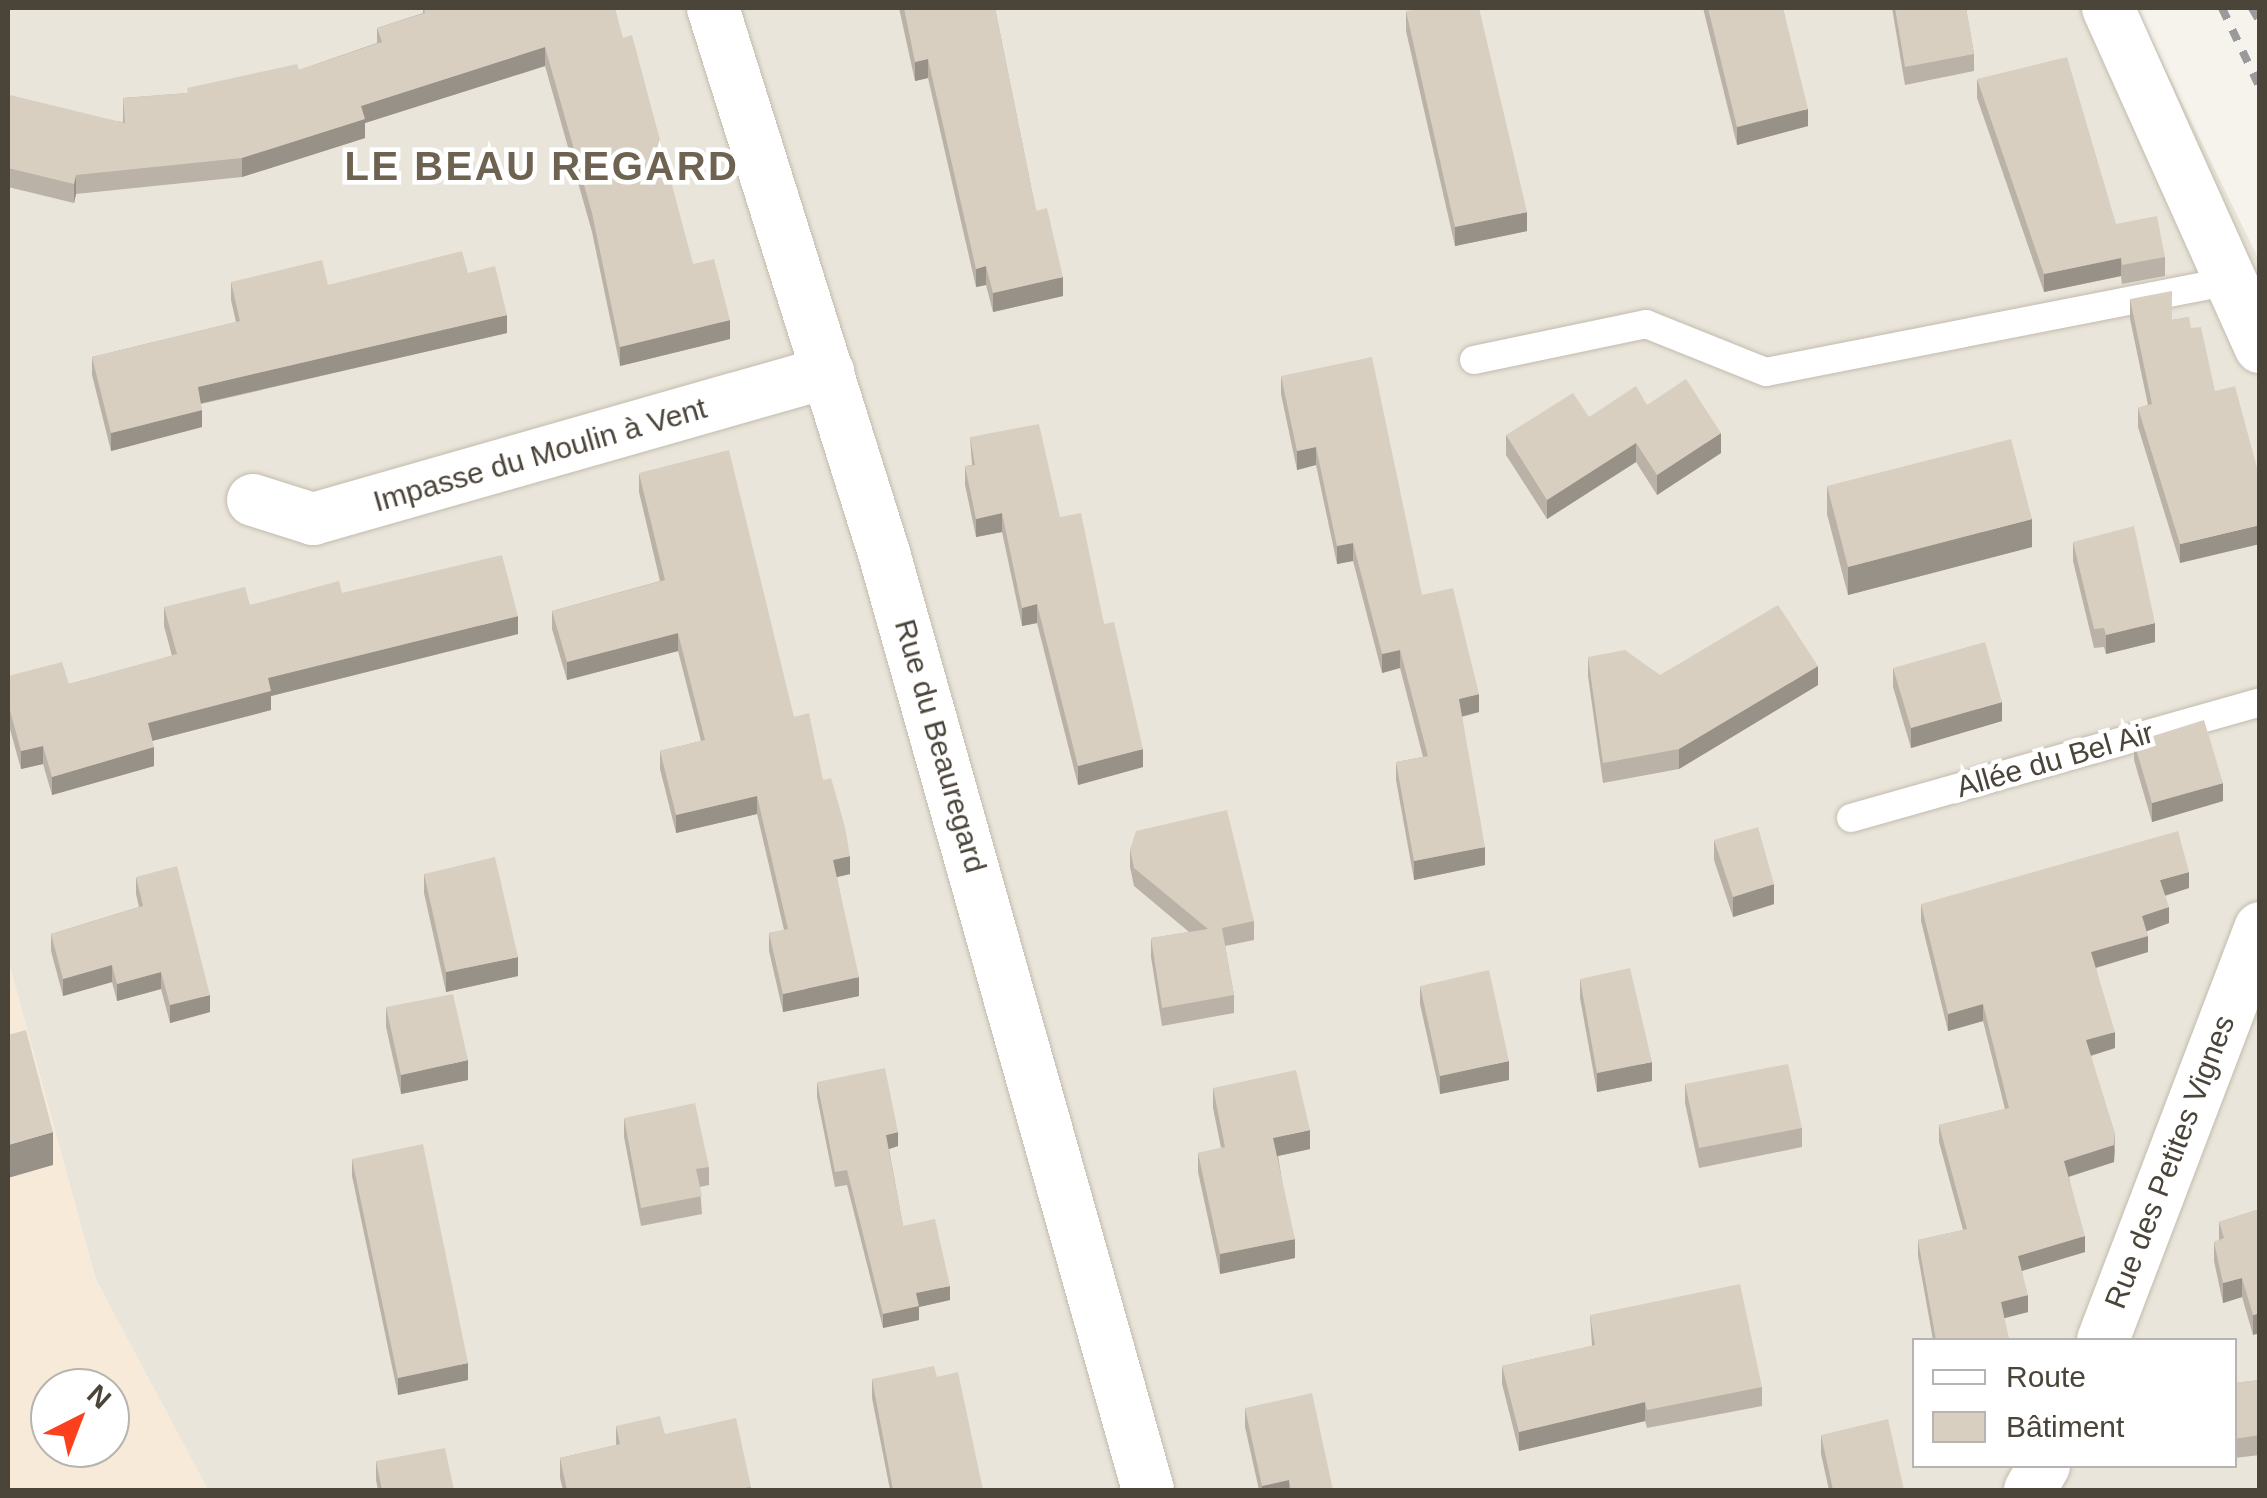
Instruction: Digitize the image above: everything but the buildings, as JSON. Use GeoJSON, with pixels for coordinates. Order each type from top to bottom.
{"type":"FeatureCollection","features":[{"type":"Feature","properties":{"kind":"street","name":"Rue du Beauregard"},"geometry":{"type":"LineString","coordinates":[[713,8],[828,372],[1148,1490]]}},
{"type":"Feature","properties":{"kind":"street"},"geometry":{"type":"LineString","coordinates":[[2108,8],[2260,346]]}},
{"type":"Feature","properties":{"kind":"street","name":"Impasse du Moulin à Vent"},"geometry":{"type":"LineString","coordinates":[[253,500],[313,520],[828,372]]}},
{"type":"Feature","properties":{"kind":"street","name":"Rue des Petites Vignes"},"geometry":{"type":"LineString","coordinates":[[2104,1338],[2260,928]]}},
{"type":"Feature","properties":{"kind":"street"},"geometry":{"type":"LineString","coordinates":[[2030,1490],[2043,1468]]}},
{"type":"Feature","properties":{"kind":"lane"},"geometry":{"type":"LineString","coordinates":[[1474,360],[1646,324],[1766,372],[2230,281]]}},
{"type":"Feature","properties":{"kind":"lane","name":"Allée du Bel Air"},"geometry":{"type":"LineString","coordinates":[[1852,818],[2260,702]]}},
{"type":"Feature","properties":{"kind":"shaded area"},"geometry":{"type":"Polygon","coordinates":[[[8,8],[2136,8],[2259,260],[2259,1490],[208,1490],[96,1280],[8,960],[8,8]]]}},
{"type":"Feature","properties":{"kind":"shaded area"},"geometry":{"type":"Polygon","coordinates":[[[8,960],[96,1280],[208,1490],[8,1490],[8,960]]]}},
{"type":"Feature","properties":{"kind":"railway"},"geometry":{"type":"LineString","coordinates":[[2222,8],[2260,88]]}},
{"type":"Feature","properties":{"kind":"railway"},"geometry":{"type":"LineString","coordinates":[[2252,8],[2260,22]]}},
{"type":"Feature","properties":{"kind":"district","name":"LE BEAU REGARD"},"geometry":{"type":"Point","coordinates":[542,166]}}]}
